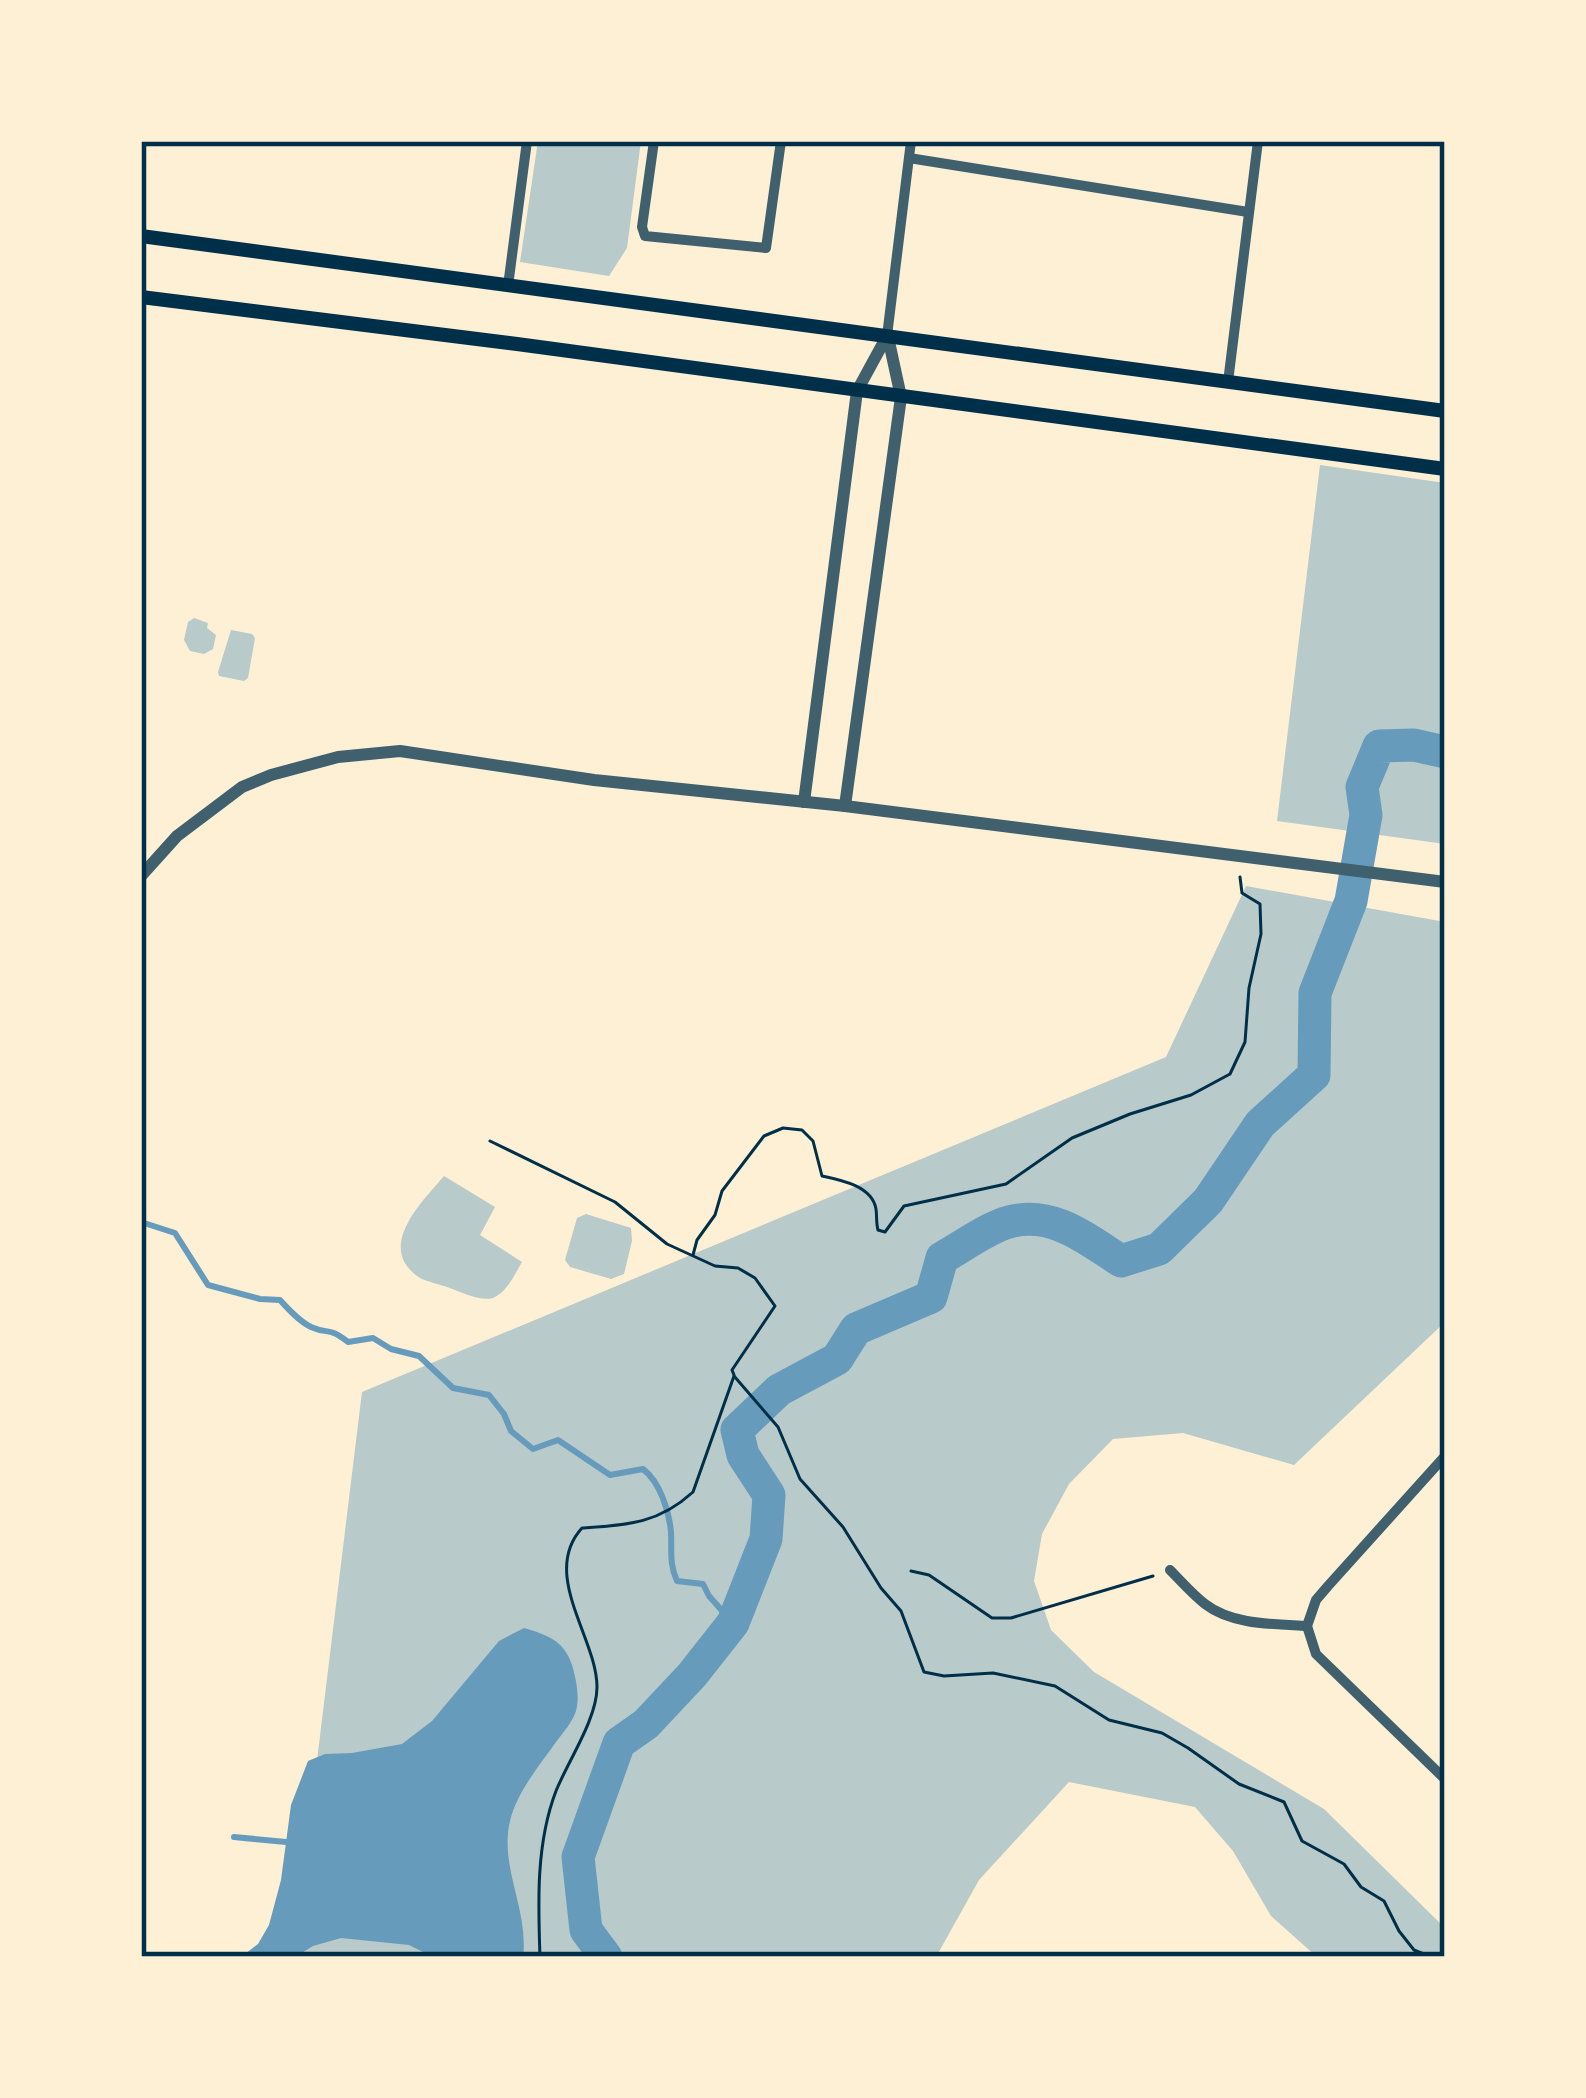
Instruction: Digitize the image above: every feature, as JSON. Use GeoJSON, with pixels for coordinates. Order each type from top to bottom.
{"type":"FeatureCollection","features":[{"type":"Feature","properties":{"kind":"main road"},"geometry":{"type":"LineString","coordinates":[[141,236],[1445,411]]}},
{"type":"Feature","properties":{"kind":"main road"},"geometry":{"type":"LineString","coordinates":[[141,297],[1445,469]]}},
{"type":"Feature","properties":{"kind":"street"},"geometry":{"type":"LineString","coordinates":[[508,286],[527,141]]}},
{"type":"Feature","properties":{"kind":"street"},"geometry":{"type":"LineString","coordinates":[[654,141],[642,227],[646,236],[766,248],[781,141]]}},
{"type":"Feature","properties":{"kind":"street"},"geometry":{"type":"LineString","coordinates":[[845,806],[901,397],[887,336],[911,141]]}},
{"type":"Feature","properties":{"kind":"street"},"geometry":{"type":"LineString","coordinates":[[1228,382],[1258,141]]}},
{"type":"Feature","properties":{"kind":"street"},"geometry":{"type":"LineString","coordinates":[[909,158],[1248,212]]}},
{"type":"Feature","properties":{"kind":"street"},"geometry":{"type":"LineString","coordinates":[[804,802],[857,391],[887,336]]}},
{"type":"Feature","properties":{"kind":"street"},"geometry":{"type":"LineString","coordinates":[[141,876],[177,836],[242,787],[322,761],[400,751],[594,780],[845,806],[1445,882]]}},
{"type":"Feature","properties":{"kind":"street"},"geometry":{"type":"LineString","coordinates":[[1445,1456],[1316,1600],[1307,1626],[1316,1654],[1445,1779]]}},
{"type":"Feature","properties":{"kind":"street"},"geometry":{"type":"LineString","coordinates":[[1170,1570],[1204,1604],[1220,1612],[1258,1622],[1307,1626]]}},
{"type":"Feature","properties":{"kind":"path"},"geometry":{"type":"LineString","coordinates":[[693,1255],[722,1191],[764,1136],[784,1128],[802,1130],[813,1141],[822,1176],[852,1183],[871,1198],[878,1230],[885,1232],[904,1205],[1006,1184],[1072,1138],[1191,1095],[1230,1074],[1245,1042],[1249,988],[1261,934],[1260,904],[1242,893],[1240,878]]}},
{"type":"Feature","properties":{"kind":"path"},"geometry":{"type":"LineString","coordinates":[[490,1141],[615,1202],[667,1244],[715,1266],[738,1268],[755,1277],[775,1306],[732,1370],[734,1376],[778,1426],[800,1479],[843,1527],[901,1611],[924,1672],[944,1676],[992,1673],[1055,1685],[1108,1720],[1162,1733],[1239,1784],[1284,1802],[1302,1841],[1344,1864],[1361,1887],[1384,1901],[1414,1950],[1431,1957]]}},
{"type":"Feature","properties":{"kind":"path"},"geometry":{"type":"LineString","coordinates":[[540,1957],[540,1856],[554,1795],[593,1711],[598,1688],[568,1588],[574,1537],[582,1528],[635,1525],[693,1492],[734,1376]]}},
{"type":"Feature","properties":{"kind":"path"},"geometry":{"type":"LineString","coordinates":[[911,1570],[929,1575],[992,1618],[1011,1618],[1170,1570]]}},
{"type":"Feature","properties":{"kind":"shaded area"},"geometry":{"type":"Polygon","coordinates":[[[538,141],[641,141],[627,248],[609,276],[520,262],[538,141]]]}},
{"type":"Feature","properties":{"kind":"shaded area"},"geometry":{"type":"Polygon","coordinates":[[[1320,465],[1445,483],[1445,844],[1277,821],[1320,465]]]}},
{"type":"Feature","properties":{"kind":"shaded area"},"geometry":{"type":"Polygon","coordinates":[[[194,618],[208,623],[207,628],[216,635],[213,649],[204,654],[190,651],[184,640],[188,622],[194,618]]]}},
{"type":"Feature","properties":{"kind":"shaded area"},"geometry":{"type":"Polygon","coordinates":[[[231,630],[255,638],[244,681],[219,676],[231,630]]]}},
{"type":"Feature","properties":{"kind":"shaded area"},"geometry":{"type":"Polygon","coordinates":[[[1246,886],[1445,922],[1445,1322],[1294,1465],[1183,1433],[1113,1439],[1069,1484],[1042,1534],[1034,1581],[1051,1630],[1094,1672],[1324,1809],[1445,1928],[1445,1957],[1317,1957],[1271,1916],[1233,1851],[1195,1807],[1069,1782],[979,1880],[936,1957],[293,1957],[362,1392],[1166,1057],[1246,886]]]}},
{"type":"Feature","properties":{"kind":"shaded area"},"geometry":{"type":"Polygon","coordinates":[[[444,1176],[495,1207],[480,1235],[522,1262],[493,1298],[420,1278],[401,1253],[406,1226],[444,1176]]]}},
{"type":"Feature","properties":{"kind":"shaded area"},"geometry":{"type":"Polygon","coordinates":[[[586,1214],[631,1228],[624,1274],[611,1279],[570,1267],[565,1260],[577,1218],[586,1214]]]}},
{"type":"Feature","properties":{"kind":"water"},"geometry":{"type":"Polygon","coordinates":[[[524,1628],[547,1636],[564,1650],[578,1699],[573,1719],[529,1780],[510,1821],[508,1855],[522,1922],[523,1957],[433,1957],[409,1945],[341,1938],[295,1957],[241,1957],[258,1944],[269,1925],[281,1880],[291,1805],[308,1761],[325,1754],[402,1744],[432,1721],[499,1641],[524,1628]]]}},
{"type":"Feature","properties":{"kind":"waterway"},"geometry":{"type":"LineString","coordinates":[[606,1957],[586,1930],[578,1857],[619,1743],[646,1724],[733,1623],[766,1539],[769,1495],[743,1455],[737,1430],[779,1390],[837,1359],[856,1329],[931,1297],[942,1258],[1001,1225],[1025,1219],[1054,1223],[1121,1261],[1159,1249],[1208,1201],[1260,1124],[1314,1075],[1315,993],[1351,901],[1366,815],[1362,787],[1379,746],[1414,745],[1445,752]]}},
{"type":"Feature","properties":{"kind":"waterway"},"geometry":{"type":"LineString","coordinates":[[141,1222],[175,1233],[208,1285],[280,1300],[311,1327],[348,1342],[373,1338],[391,1349],[419,1356],[453,1388],[489,1395],[511,1431],[533,1449],[558,1440],[610,1475],[643,1469],[666,1506],[677,1581],[703,1584],[733,1623]]}},
{"type":"Feature","properties":{"kind":"waterway"},"geometry":{"type":"LineString","coordinates":[[234,1837],[286,1842]]}}]}
